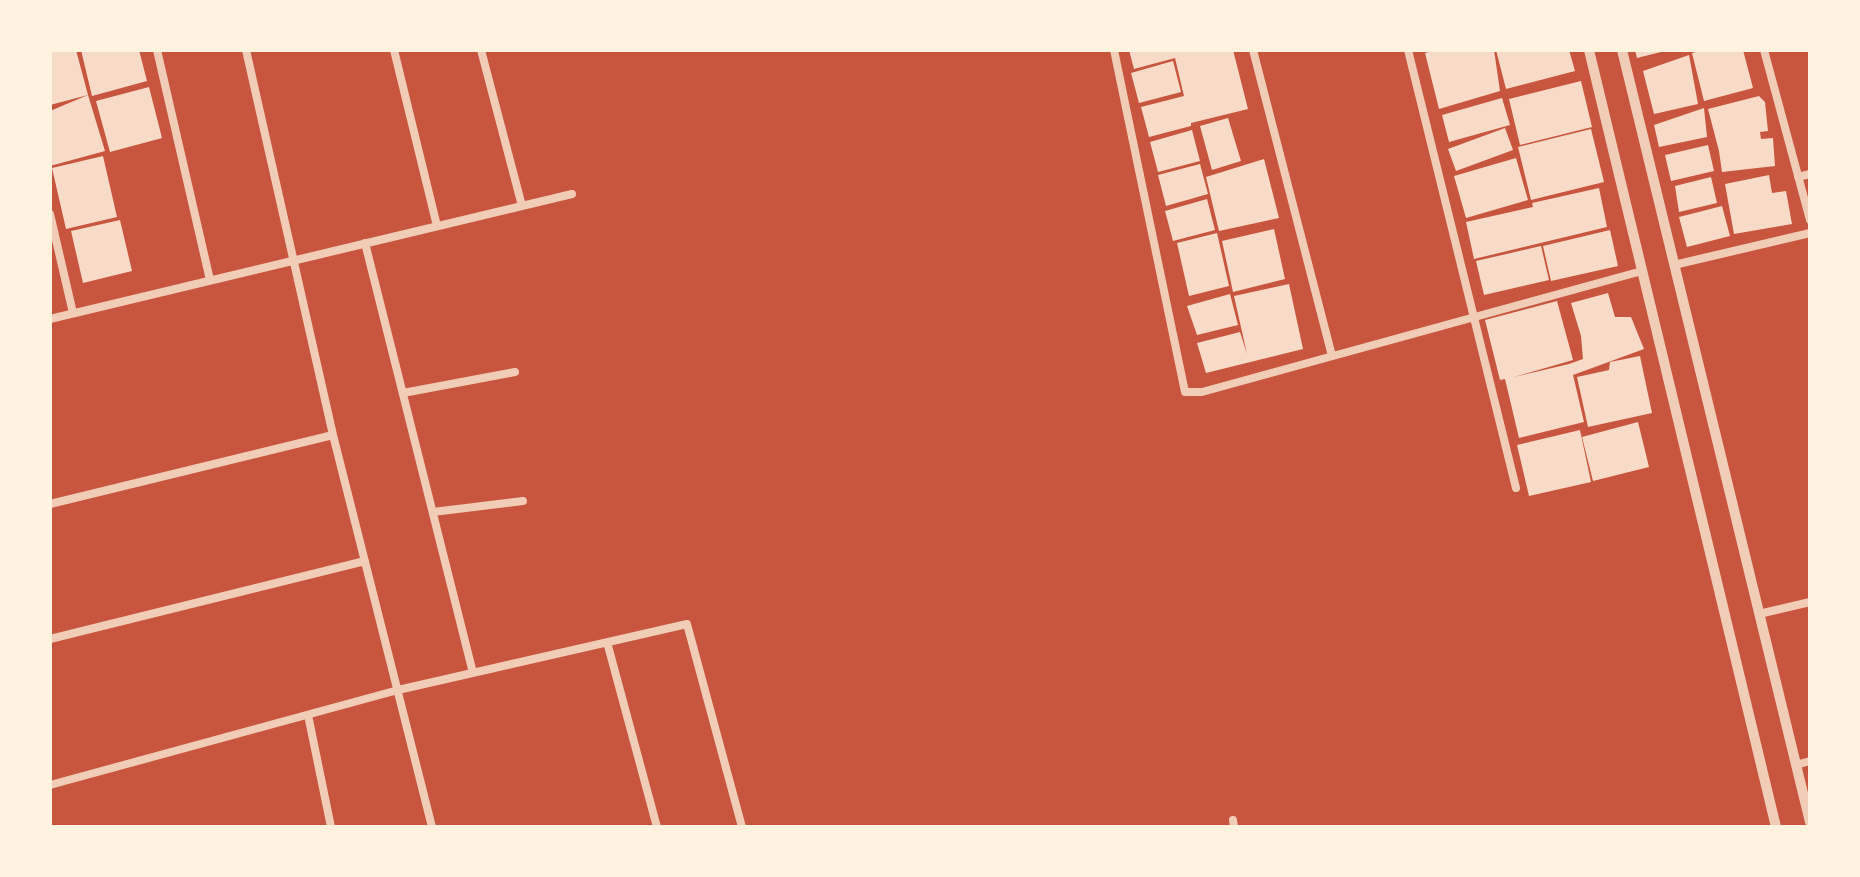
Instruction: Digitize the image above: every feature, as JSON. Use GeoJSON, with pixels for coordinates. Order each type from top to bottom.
{"type":"FeatureCollection","features":[{"type":"Feature","properties":{"kind":"street"},"geometry":{"type":"LineString","coordinates":[[157,50],[210,280]]}},
{"type":"Feature","properties":{"kind":"street"},"geometry":{"type":"LineString","coordinates":[[246,50],[333,435],[432,827]]}},
{"type":"Feature","properties":{"kind":"street"},"geometry":{"type":"LineString","coordinates":[[394,50],[437,226]]}},
{"type":"Feature","properties":{"kind":"street"},"geometry":{"type":"LineString","coordinates":[[481,50],[522,206]]}},
{"type":"Feature","properties":{"kind":"street"},"geometry":{"type":"LineString","coordinates":[[1114,50],[1185,392],[1202,392],[1642,271]]}},
{"type":"Feature","properties":{"kind":"street"},"geometry":{"type":"LineString","coordinates":[[1253,50],[1332,356]]}},
{"type":"Feature","properties":{"kind":"street"},"geometry":{"type":"LineString","coordinates":[[1408,50],[1516,488]]}},
{"type":"Feature","properties":{"kind":"street"},"geometry":{"type":"LineString","coordinates":[[1589,50],[1776,827]]}},
{"type":"Feature","properties":{"kind":"street"},"geometry":{"type":"LineString","coordinates":[[1622,50],[1810,822]]}},
{"type":"Feature","properties":{"kind":"street"},"geometry":{"type":"LineString","coordinates":[[1764,50],[1810,220]]}},
{"type":"Feature","properties":{"kind":"street"},"geometry":{"type":"LineString","coordinates":[[1798,177],[1810,174]]}},
{"type":"Feature","properties":{"kind":"street"},"geometry":{"type":"LineString","coordinates":[[50,319],[572,194]]}},
{"type":"Feature","properties":{"kind":"street"},"geometry":{"type":"LineString","coordinates":[[50,214],[73,313]]}},
{"type":"Feature","properties":{"kind":"street"},"geometry":{"type":"LineString","coordinates":[[1674,265],[1810,233]]}},
{"type":"Feature","properties":{"kind":"street"},"geometry":{"type":"LineString","coordinates":[[365,243],[473,673]]}},
{"type":"Feature","properties":{"kind":"street"},"geometry":{"type":"LineString","coordinates":[[403,393],[515,372]]}},
{"type":"Feature","properties":{"kind":"street"},"geometry":{"type":"LineString","coordinates":[[50,504],[333,435]]}},
{"type":"Feature","properties":{"kind":"street"},"geometry":{"type":"LineString","coordinates":[[433,512],[523,501]]}},
{"type":"Feature","properties":{"kind":"street"},"geometry":{"type":"LineString","coordinates":[[50,639],[365,561]]}},
{"type":"Feature","properties":{"kind":"street"},"geometry":{"type":"LineString","coordinates":[[1759,614],[1810,602]]}},
{"type":"Feature","properties":{"kind":"street"},"geometry":{"type":"LineString","coordinates":[[50,785],[398,690],[687,624],[742,827]]}},
{"type":"Feature","properties":{"kind":"street"},"geometry":{"type":"LineString","coordinates":[[607,642],[657,827]]}},
{"type":"Feature","properties":{"kind":"street"},"geometry":{"type":"LineString","coordinates":[[308,715],[331,827]]}},
{"type":"Feature","properties":{"kind":"street"},"geometry":{"type":"LineString","coordinates":[[1796,765],[1810,761]]}},
{"type":"Feature","properties":{"kind":"building"},"geometry":{"type":"Polygon","coordinates":[[[50,50],[76,50],[88,95],[50,105],[50,50]]]}},
{"type":"Feature","properties":{"kind":"building"},"geometry":{"type":"Polygon","coordinates":[[[81,50],[139,50],[147,81],[92,96],[81,50]]]}},
{"type":"Feature","properties":{"kind":"building"},"geometry":{"type":"Polygon","coordinates":[[[1129,50],[1233,50],[1248,109],[1149,137],[1141,107],[1184,96],[1175,58],[1134,69],[1129,50]]]}},
{"type":"Feature","properties":{"kind":"building"},"geometry":{"type":"Polygon","coordinates":[[[1438,50],[1494,50],[1500,91],[1439,109],[1425,53],[1438,50]]]}},
{"type":"Feature","properties":{"kind":"building"},"geometry":{"type":"Polygon","coordinates":[[[1496,50],[1569,50],[1575,71],[1506,89],[1496,50]]]}},
{"type":"Feature","properties":{"kind":"building"},"geometry":{"type":"Polygon","coordinates":[[[1635,50],[1665,50],[1665,51],[1637,58],[1635,50]]]}},
{"type":"Feature","properties":{"kind":"building"},"geometry":{"type":"Polygon","coordinates":[[[1743,50],[1753,88],[1704,101],[1692,53],[1743,50]]]}},
{"type":"Feature","properties":{"kind":"building"},"geometry":{"type":"Polygon","coordinates":[[[1689,55],[1698,104],[1654,114],[1643,71],[1689,55]]]}},
{"type":"Feature","properties":{"kind":"building"},"geometry":{"type":"Polygon","coordinates":[[[1173,61],[1181,92],[1139,103],[1131,73],[1173,61]]]}},
{"type":"Feature","properties":{"kind":"building"},"geometry":{"type":"Polygon","coordinates":[[[1581,81],[1592,127],[1520,145],[1509,99],[1581,81]]]}},
{"type":"Feature","properties":{"kind":"building"},"geometry":{"type":"Polygon","coordinates":[[[149,87],[162,138],[110,152],[96,101],[149,87]]]}},
{"type":"Feature","properties":{"kind":"building"},"geometry":{"type":"Polygon","coordinates":[[[88,95],[105,151],[50,166],[50,111],[88,95]]]}},
{"type":"Feature","properties":{"kind":"building"},"geometry":{"type":"Polygon","coordinates":[[[1759,96],[1765,102],[1768,131],[1760,132],[1761,139],[1773,138],[1775,166],[1722,172],[1708,109],[1759,96]]]}},
{"type":"Feature","properties":{"kind":"building"},"geometry":{"type":"Polygon","coordinates":[[[1502,98],[1510,125],[1449,142],[1442,115],[1502,98]]]}},
{"type":"Feature","properties":{"kind":"building"},"geometry":{"type":"Polygon","coordinates":[[[1704,108],[1707,137],[1659,147],[1654,125],[1704,108]]]}},
{"type":"Feature","properties":{"kind":"building"},"geometry":{"type":"Polygon","coordinates":[[[1228,118],[1241,161],[1212,170],[1200,126],[1228,118]]]}},
{"type":"Feature","properties":{"kind":"building"},"geometry":{"type":"Polygon","coordinates":[[[1505,128],[1513,150],[1456,171],[1448,149],[1505,128]]]}},
{"type":"Feature","properties":{"kind":"building"},"geometry":{"type":"Polygon","coordinates":[[[1591,129],[1604,182],[1531,200],[1518,147],[1591,129]]]}},
{"type":"Feature","properties":{"kind":"building"},"geometry":{"type":"Polygon","coordinates":[[[1192,130],[1200,161],[1158,172],[1150,142],[1192,130]]]}},
{"type":"Feature","properties":{"kind":"building"},"geometry":{"type":"Polygon","coordinates":[[[1708,145],[1714,171],[1671,181],[1665,155],[1708,145]]]}},
{"type":"Feature","properties":{"kind":"building"},"geometry":{"type":"Polygon","coordinates":[[[103,156],[117,217],[66,229],[52,168],[103,156]]]}},
{"type":"Feature","properties":{"kind":"building"},"geometry":{"type":"Polygon","coordinates":[[[1516,158],[1528,200],[1466,218],[1454,176],[1516,158]]]}},
{"type":"Feature","properties":{"kind":"building"},"geometry":{"type":"Polygon","coordinates":[[[1264,159],[1279,218],[1219,231],[1206,177],[1264,159]]]}},
{"type":"Feature","properties":{"kind":"building"},"geometry":{"type":"Polygon","coordinates":[[[1200,164],[1208,194],[1166,206],[1158,175],[1200,164]]]}},
{"type":"Feature","properties":{"kind":"building"},"geometry":{"type":"Polygon","coordinates":[[[1769,175],[1772,193],[1786,191],[1792,224],[1734,234],[1725,184],[1769,175]]]}},
{"type":"Feature","properties":{"kind":"building"},"geometry":{"type":"Polygon","coordinates":[[[1711,177],[1717,203],[1679,212],[1675,186],[1711,177]]]}},
{"type":"Feature","properties":{"kind":"building"},"geometry":{"type":"Polygon","coordinates":[[[1599,188],[1607,227],[1474,259],[1466,222],[1599,188]]]}},
{"type":"Feature","properties":{"kind":"building"},"geometry":{"type":"Polygon","coordinates":[[[1207,199],[1215,230],[1173,241],[1165,211],[1207,199]]]}},
{"type":"Feature","properties":{"kind":"building"},"geometry":{"type":"Polygon","coordinates":[[[1722,206],[1730,236],[1687,247],[1679,217],[1722,206]]]}},
{"type":"Feature","properties":{"kind":"building"},"geometry":{"type":"Polygon","coordinates":[[[120,220],[132,271],[83,283],[71,231],[120,220]]]}},
{"type":"Feature","properties":{"kind":"building"},"geometry":{"type":"Polygon","coordinates":[[[1274,229],[1285,279],[1233,292],[1222,241],[1274,229]]]}},
{"type":"Feature","properties":{"kind":"building"},"geometry":{"type":"Polygon","coordinates":[[[1610,230],[1618,266],[1551,281],[1543,246],[1610,230]]]}},
{"type":"Feature","properties":{"kind":"building"},"geometry":{"type":"Polygon","coordinates":[[[1217,233],[1229,286],[1189,296],[1177,243],[1217,233]]]}},
{"type":"Feature","properties":{"kind":"building"},"geometry":{"type":"Polygon","coordinates":[[[1541,246],[1549,280],[1484,295],[1476,261],[1541,246]]]}},
{"type":"Feature","properties":{"kind":"building"},"geometry":{"type":"Polygon","coordinates":[[[1289,284],[1303,349],[1206,373],[1197,343],[1240,332],[1247,354],[1234,296],[1289,284]]]}},
{"type":"Feature","properties":{"kind":"building"},"geometry":{"type":"Polygon","coordinates":[[[1608,293],[1615,317],[1631,317],[1644,349],[1573,375],[1584,422],[1519,438],[1505,379],[1500,380],[1485,320],[1557,301],[1573,360],[1514,377],[1583,359],[1581,336],[1571,303],[1608,293]]]}},
{"type":"Feature","properties":{"kind":"building"},"geometry":{"type":"Polygon","coordinates":[[[1230,294],[1238,325],[1197,335],[1187,306],[1230,294]]]}},
{"type":"Feature","properties":{"kind":"building"},"geometry":{"type":"Polygon","coordinates":[[[1640,356],[1652,413],[1588,427],[1577,377],[1609,370],[1610,362],[1640,356]]]}},
{"type":"Feature","properties":{"kind":"building"},"geometry":{"type":"Polygon","coordinates":[[[1638,422],[1649,467],[1593,481],[1582,437],[1638,422]]]}},
{"type":"Feature","properties":{"kind":"building"},"geometry":{"type":"Polygon","coordinates":[[[1580,430],[1591,482],[1529,496],[1517,445],[1580,430]]]}}]}
